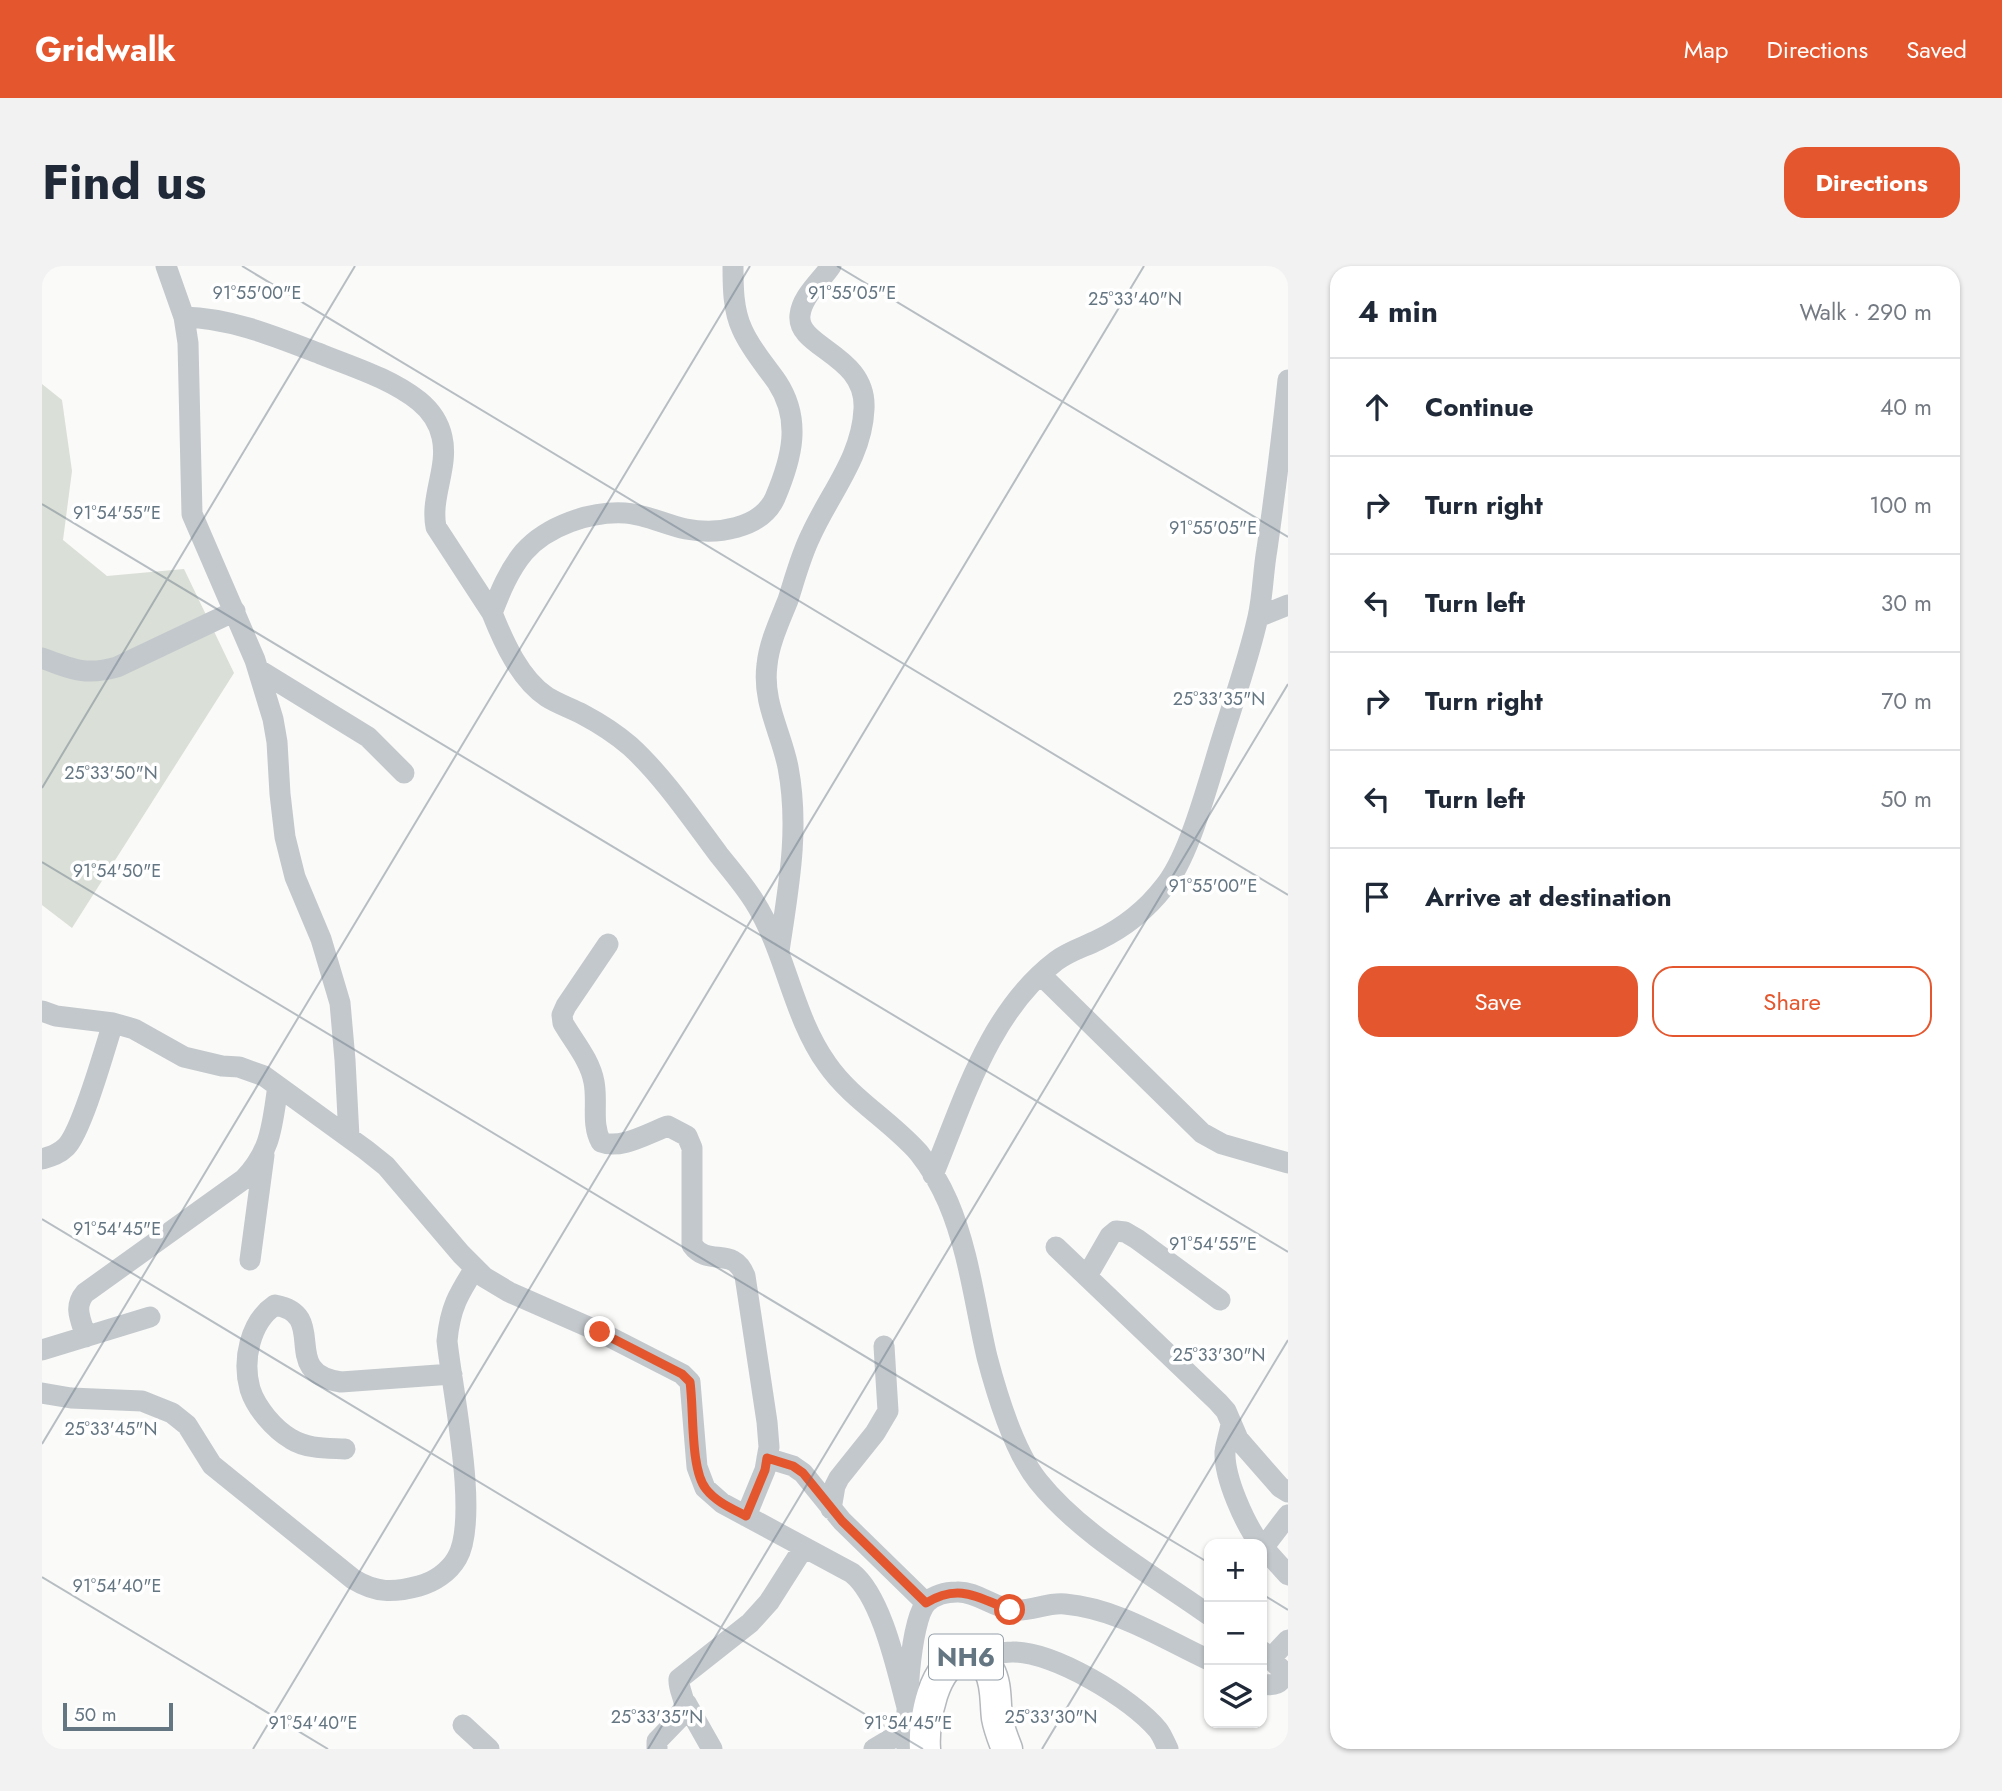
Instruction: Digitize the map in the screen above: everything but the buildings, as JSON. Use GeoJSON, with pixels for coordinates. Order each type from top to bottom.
{"type":"FeatureCollection","features":[{"type":"Feature","properties":{"kind":"highway","name":"NH6"},"geometry":{"type":"LineString","coordinates":[[913,1743],[924,1736],[930,1700],[939,1680],[952,1663],[963,1657],[974,1657],[993,1679],[998,1719],[1007,1749]]}},
{"type":"Feature","properties":{"kind":"street"},"geometry":{"type":"LineString","coordinates":[[166,266],[184,317],[189,371],[192,514],[259,670],[277,742],[285,838],[295,877],[321,939],[340,1003],[349,1137]]}},
{"type":"Feature","properties":{"kind":"street"},"geometry":{"type":"LineString","coordinates":[[492,613],[512,569],[525,551],[568,523],[597,513],[627,513],[700,531],[726,529],[743,526],[766,512],[774,501],[786,466],[793,433],[792,414],[788,400],[741,328],[733,266]]}},
{"type":"Feature","properties":{"kind":"street"},"geometry":{"type":"LineString","coordinates":[[779,954],[794,857],[792,799],[783,748],[768,707],[765,684],[767,662],[810,536],[850,464],[862,434],[865,407],[863,388],[855,374],[810,337],[801,325],[799,315],[804,301],[831,266]]}},
{"type":"Feature","properties":{"kind":"street"},"geometry":{"type":"LineString","coordinates":[[184,317],[229,323],[369,372],[421,402],[435,419],[442,437],[443,459],[433,512],[436,527],[492,613],[500,635],[528,681],[547,697],[583,714],[631,747],[673,795],[753,899],[767,924],[812,1038],[825,1062],[855,1096],[919,1153],[933,1175],[948,1202],[960,1236],[1000,1400],[1019,1448],[1036,1479],[1060,1506],[1089,1530],[1204,1611]]}},
{"type":"Feature","properties":{"kind":"street"},"geometry":{"type":"LineString","coordinates":[[933,1175],[971,1082],[994,1034],[1007,1014],[1041,975],[1070,951],[1097,941],[1120,928],[1143,909],[1166,886],[1184,850],[1208,785],[1258,617],[1288,380]]}},
{"type":"Feature","properties":{"kind":"street"},"geometry":{"type":"LineString","coordinates":[[1258,617],[1288,605]]}},
{"type":"Feature","properties":{"kind":"street"},"geometry":{"type":"LineString","coordinates":[[42,658],[73,670],[88,673],[102,671],[117,667],[235,611]]}},
{"type":"Feature","properties":{"kind":"street"},"geometry":{"type":"LineString","coordinates":[[259,670],[354,727],[368,737],[404,773]]}},
{"type":"Feature","properties":{"kind":"street"},"geometry":{"type":"LineString","coordinates":[[608,944],[566,1006],[562,1015],[563,1023],[589,1063],[593,1078],[596,1133],[601,1142],[619,1144],[668,1126],[687,1136],[692,1148],[692,1245],[698,1253],[707,1257],[730,1258],[741,1266],[767,1422],[765,1470],[746,1516]]}},
{"type":"Feature","properties":{"kind":"street"},"geometry":{"type":"LineString","coordinates":[[1041,975],[1202,1133],[1222,1144],[1288,1163]]}},
{"type":"Feature","properties":{"kind":"street"},"geometry":{"type":"LineString","coordinates":[[42,1011],[56,1016],[113,1023],[134,1030],[184,1057],[251,1070],[278,1086],[386,1166],[484,1277],[682,1374],[690,1382],[697,1467],[705,1488],[722,1503],[852,1573],[863,1581],[873,1600],[895,1659],[913,1743],[874,1749]]}},
{"type":"Feature","properties":{"kind":"street"},"geometry":{"type":"LineString","coordinates":[[42,1158],[54,1156],[68,1145],[78,1127],[113,1023]]}},
{"type":"Feature","properties":{"kind":"street"},"geometry":{"type":"LineString","coordinates":[[250,1260],[265,1153],[278,1086]]}},
{"type":"Feature","properties":{"kind":"street"},"geometry":{"type":"LineString","coordinates":[[86,1336],[77,1307],[85,1293],[244,1179],[265,1153]]}},
{"type":"Feature","properties":{"kind":"street"},"geometry":{"type":"LineString","coordinates":[[1087,1276],[1115,1231],[1137,1238],[1220,1300]]}},
{"type":"Feature","properties":{"kind":"street"},"geometry":{"type":"LineString","coordinates":[[1056,1247],[1218,1402],[1226,1411],[1238,1439],[1269,1475],[1288,1492]]}},
{"type":"Feature","properties":{"kind":"street"},"geometry":{"type":"LineString","coordinates":[[42,1393],[71,1398],[142,1402],[172,1413],[187,1425],[212,1465],[353,1579],[368,1588],[382,1591],[399,1591],[430,1583],[457,1559],[463,1542],[466,1498],[447,1341],[454,1301],[475,1268]]}},
{"type":"Feature","properties":{"kind":"street"},"geometry":{"type":"LineString","coordinates":[[345,1450],[309,1446],[292,1440],[265,1415],[250,1388],[248,1358],[253,1334],[258,1321],[275,1305],[288,1307],[297,1313],[302,1324],[307,1362],[316,1374],[327,1380],[341,1382],[452,1374]]}},
{"type":"Feature","properties":{"kind":"street"},"geometry":{"type":"LineString","coordinates":[[42,1350],[150,1317]]}},
{"type":"Feature","properties":{"kind":"street"},"geometry":{"type":"LineString","coordinates":[[831,1510],[832,1497],[839,1478],[875,1433],[888,1411],[884,1346]]}},
{"type":"Feature","properties":{"kind":"street"},"geometry":{"type":"LineString","coordinates":[[1231,1425],[1225,1453],[1227,1468],[1241,1511],[1258,1539]]}},
{"type":"Feature","properties":{"kind":"street"},"geometry":{"type":"LineString","coordinates":[[767,1458],[793,1466],[803,1473],[831,1510],[926,1603]]}},
{"type":"Feature","properties":{"kind":"street"},"geometry":{"type":"LineString","coordinates":[[1267,1540],[1288,1515]]}},
{"type":"Feature","properties":{"kind":"street"},"geometry":{"type":"LineString","coordinates":[[712,1749],[686,1703],[679,1679],[750,1623],[769,1602],[804,1547]]}},
{"type":"Feature","properties":{"kind":"street"},"geometry":{"type":"LineString","coordinates":[[1267,1552],[1288,1575]]}},
{"type":"Feature","properties":{"kind":"street"},"geometry":{"type":"LineString","coordinates":[[907,1707],[917,1620],[926,1603],[941,1594],[960,1591],[1010,1610],[1026,1610],[1046,1604],[1087,1608],[1133,1622],[1204,1658]]}},
{"type":"Feature","properties":{"kind":"street"},"geometry":{"type":"LineString","coordinates":[[1267,1653],[1288,1640]]}},
{"type":"Feature","properties":{"kind":"street"},"geometry":{"type":"LineString","coordinates":[[974,1657],[1014,1652],[1053,1661],[1077,1672],[1141,1712],[1160,1731],[1167,1749]]}},
{"type":"Feature","properties":{"kind":"street"},"geometry":{"type":"LineString","coordinates":[[1267,1655],[1283,1671],[1279,1683],[1267,1685]]}},
{"type":"Feature","properties":{"kind":"street"},"geometry":{"type":"LineString","coordinates":[[657,1749],[657,1741],[685,1712],[686,1703]]}},
{"type":"Feature","properties":{"kind":"street"},"geometry":{"type":"LineString","coordinates":[[463,1725],[489,1749]]}},
{"type":"Feature","properties":{"kind":"shaded area"},"geometry":{"type":"Polygon","coordinates":[[[42,384],[62,400],[72,471],[63,540],[107,576],[184,569],[234,673],[72,928],[42,905],[42,384]]]}},
{"type":"Feature","properties":{"kind":"route"},"geometry":{"type":"LineString","coordinates":[[600,1332],[682,1374],[690,1382],[697,1467],[705,1488],[722,1503],[746,1516],[765,1470],[767,1458],[793,1466],[812,1482],[831,1510],[926,1603],[941,1594],[960,1591],[1010,1610]]}}]}
